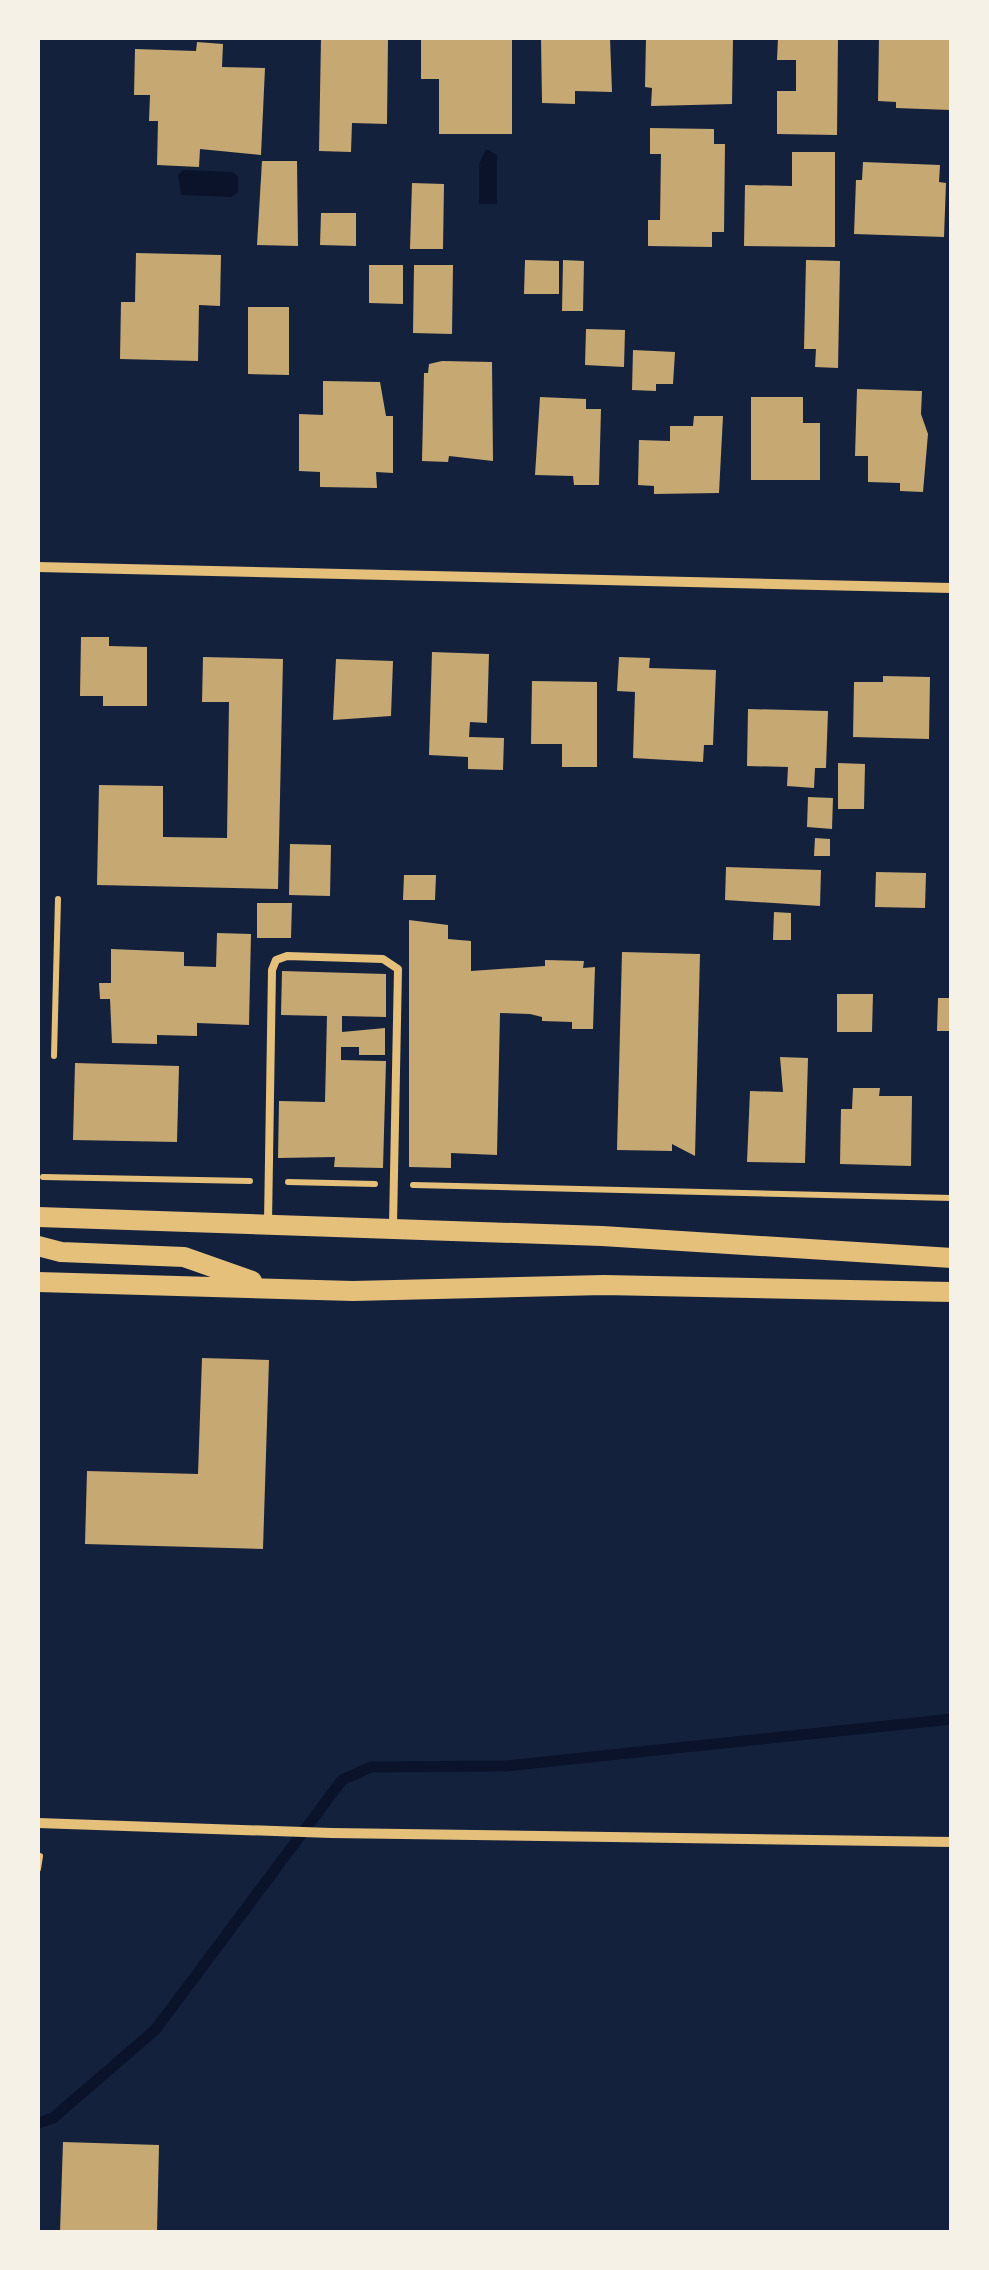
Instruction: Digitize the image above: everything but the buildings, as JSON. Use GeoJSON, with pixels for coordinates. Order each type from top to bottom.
{"type":"FeatureCollection","features":[{"type":"Feature","properties":{"kind":"main road"},"geometry":{"type":"LineString","coordinates":[[38,1217],[602,1236],[952,1258]]}},
{"type":"Feature","properties":{"kind":"main road"},"geometry":{"type":"LineString","coordinates":[[38,1246],[61,1252],[184,1256],[268,1287]]}},
{"type":"Feature","properties":{"kind":"main road"},"geometry":{"type":"LineString","coordinates":[[38,1282],[353,1290],[604,1285],[952,1292]]}},
{"type":"Feature","properties":{"kind":"street"},"geometry":{"type":"LineString","coordinates":[[38,568],[952,588]]}},
{"type":"Feature","properties":{"kind":"street"},"geometry":{"type":"LineString","coordinates":[[38,1822],[331,1833],[952,1842]]}},
{"type":"Feature","properties":{"kind":"lane"},"geometry":{"type":"LineString","coordinates":[[268,1226],[272,970],[276,960],[287,956],[383,959],[398,968],[392,1230]]}},
{"type":"Feature","properties":{"kind":"path"},"geometry":{"type":"LineString","coordinates":[[54,1056],[58,899]]}},
{"type":"Feature","properties":{"kind":"path"},"geometry":{"type":"LineString","coordinates":[[44,1177],[952,1198]]}},
{"type":"Feature","properties":{"kind":"path"},"geometry":{"type":"LineString","coordinates":[[38,1868],[40,1856]]}},
{"type":"Feature","properties":{"kind":"water"},"geometry":{"type":"Polygon","coordinates":[[[486,149],[497,155],[497,204],[479,204],[479,164],[486,149]]]}},
{"type":"Feature","properties":{"kind":"water"},"geometry":{"type":"Polygon","coordinates":[[[183,170],[233,172],[238,177],[238,192],[232,197],[181,195],[178,175],[183,170]]]}},
{"type":"Feature","properties":{"kind":"waterway"},"geometry":{"type":"LineString","coordinates":[[38,2123],[53,2118],[155,2030],[342,1780],[371,1767],[506,1766],[952,1719]]}}]}
